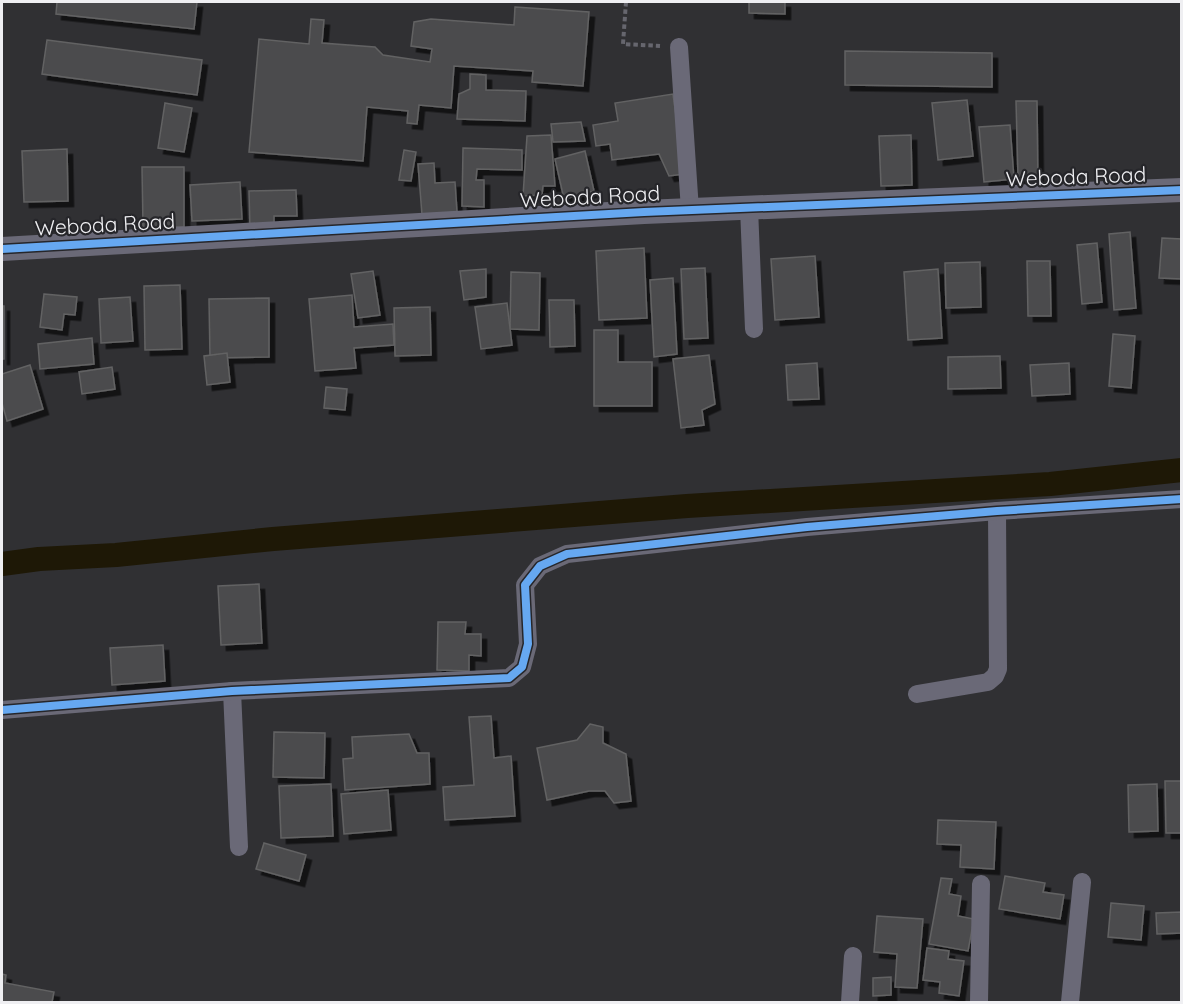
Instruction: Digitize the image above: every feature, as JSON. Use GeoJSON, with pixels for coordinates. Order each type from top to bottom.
{"type":"FeatureCollection","features":[{"type":"Feature","properties":{"kind":"street"},"geometry":{"type":"LineString","coordinates":[[679,47],[690,210]]}},
{"type":"Feature","properties":{"kind":"street","name":"Weboda Road"},"geometry":{"type":"LineString","coordinates":[[2,249],[690,210],[1182,190]]}},
{"type":"Feature","properties":{"kind":"street"},"geometry":{"type":"LineString","coordinates":[[749,208],[754,329]]}},
{"type":"Feature","properties":{"kind":"street"},"geometry":{"type":"LineString","coordinates":[[2,711],[232,691],[509,678],[522,667],[528,644],[525,585],[540,566],[567,554],[807,527],[1182,499]]}},
{"type":"Feature","properties":{"kind":"street"},"geometry":{"type":"LineString","coordinates":[[917,694],[988,682],[995,676],[998,669],[998,511]]}},
{"type":"Feature","properties":{"kind":"street"},"geometry":{"type":"LineString","coordinates":[[232,691],[239,847]]}},
{"type":"Feature","properties":{"kind":"street"},"geometry":{"type":"LineString","coordinates":[[1070,1002],[1082,882]]}},
{"type":"Feature","properties":{"kind":"street"},"geometry":{"type":"LineString","coordinates":[[979,1002],[981,884]]}},
{"type":"Feature","properties":{"kind":"street"},"geometry":{"type":"LineString","coordinates":[[850,1002],[853,956]]}},
{"type":"Feature","properties":{"kind":"path"},"geometry":{"type":"LineString","coordinates":[[626,2],[623,44],[679,47]]}},
{"type":"Feature","properties":{"kind":"building"},"geometry":{"type":"Polygon","coordinates":[[[57,2],[197,2],[194,29],[56,14],[57,2]]]}},
{"type":"Feature","properties":{"kind":"building"},"geometry":{"type":"Polygon","coordinates":[[[749,2],[785,2],[785,14],[749,13],[749,2]]]}},
{"type":"Feature","properties":{"kind":"building"},"geometry":{"type":"Polygon","coordinates":[[[515,7],[589,12],[583,86],[532,82],[533,71],[454,66],[451,108],[419,105],[417,124],[407,123],[408,111],[367,107],[363,161],[249,152],[259,39],[309,44],[311,19],[324,20],[322,43],[375,47],[383,55],[430,62],[432,49],[411,46],[414,22],[431,19],[514,25],[515,7]]]}},
{"type":"Feature","properties":{"kind":"building"},"geometry":{"type":"Polygon","coordinates":[[[47,40],[202,60],[197,95],[42,74],[47,40]]]}},
{"type":"Feature","properties":{"kind":"building"},"geometry":{"type":"Polygon","coordinates":[[[845,51],[992,53],[992,87],[845,85],[845,51]]]}},
{"type":"Feature","properties":{"kind":"building"},"geometry":{"type":"Polygon","coordinates":[[[470,74],[486,75],[486,90],[526,91],[525,121],[457,119],[459,94],[470,89],[470,74]]]}},
{"type":"Feature","properties":{"kind":"building"},"geometry":{"type":"Polygon","coordinates":[[[673,94],[684,174],[669,176],[659,154],[612,160],[610,144],[596,146],[593,125],[618,121],[615,103],[673,94]]]}},
{"type":"Feature","properties":{"kind":"building"},"geometry":{"type":"Polygon","coordinates":[[[967,100],[973,156],[938,160],[932,103],[967,100]]]}},
{"type":"Feature","properties":{"kind":"building"},"geometry":{"type":"Polygon","coordinates":[[[1016,101],[1037,101],[1038,185],[1018,177],[1016,101]]]}},
{"type":"Feature","properties":{"kind":"building"},"geometry":{"type":"Polygon","coordinates":[[[165,103],[192,108],[184,152],[158,148],[165,103]]]}},
{"type":"Feature","properties":{"kind":"building"},"geometry":{"type":"Polygon","coordinates":[[[581,122],[585,141],[553,142],[551,124],[581,122]]]}},
{"type":"Feature","properties":{"kind":"building"},"geometry":{"type":"Polygon","coordinates":[[[1010,125],[1014,179],[984,182],[979,127],[1010,125]]]}},
{"type":"Feature","properties":{"kind":"building"},"geometry":{"type":"Polygon","coordinates":[[[551,135],[555,186],[543,186],[542,195],[523,196],[527,136],[551,135]]]}},
{"type":"Feature","properties":{"kind":"building"},"geometry":{"type":"Polygon","coordinates":[[[911,135],[912,185],[881,186],[879,136],[911,135]]]}},
{"type":"Feature","properties":{"kind":"building"},"geometry":{"type":"Polygon","coordinates":[[[463,148],[522,150],[522,170],[477,169],[476,180],[484,180],[484,207],[462,206],[463,148]]]}},
{"type":"Feature","properties":{"kind":"building"},"geometry":{"type":"Polygon","coordinates":[[[67,149],[68,201],[24,202],[22,151],[67,149]]]}},
{"type":"Feature","properties":{"kind":"building"},"geometry":{"type":"Polygon","coordinates":[[[404,150],[416,152],[411,181],[399,180],[404,150]]]}},
{"type":"Feature","properties":{"kind":"building"},"geometry":{"type":"Polygon","coordinates":[[[585,151],[594,191],[564,199],[555,159],[585,151]]]}},
{"type":"Feature","properties":{"kind":"building"},"geometry":{"type":"Polygon","coordinates":[[[434,163],[435,183],[455,182],[457,212],[422,215],[418,164],[434,163]]]}},
{"type":"Feature","properties":{"kind":"building"},"geometry":{"type":"Polygon","coordinates":[[[142,167],[184,167],[184,227],[143,227],[142,167]]]}},
{"type":"Feature","properties":{"kind":"building"},"geometry":{"type":"Polygon","coordinates":[[[240,182],[242,219],[192,221],[190,185],[240,182]]]}},
{"type":"Feature","properties":{"kind":"building"},"geometry":{"type":"Polygon","coordinates":[[[296,190],[297,216],[274,216],[274,229],[250,229],[249,191],[296,190]]]}},
{"type":"Feature","properties":{"kind":"building"},"geometry":{"type":"Polygon","coordinates":[[[1130,232],[1136,308],[1114,310],[1109,234],[1130,232]]]}},
{"type":"Feature","properties":{"kind":"building"},"geometry":{"type":"Polygon","coordinates":[[[1162,238],[1182,239],[1182,279],[1159,278],[1162,238]]]}},
{"type":"Feature","properties":{"kind":"building"},"geometry":{"type":"Polygon","coordinates":[[[1097,243],[1102,302],[1082,304],[1077,245],[1097,243]]]}},
{"type":"Feature","properties":{"kind":"building"},"geometry":{"type":"Polygon","coordinates":[[[644,248],[647,318],[599,320],[596,251],[644,248]]]}},
{"type":"Feature","properties":{"kind":"building"},"geometry":{"type":"Polygon","coordinates":[[[815,256],[819,317],[775,320],[771,259],[815,256]]]}},
{"type":"Feature","properties":{"kind":"building"},"geometry":{"type":"Polygon","coordinates":[[[1027,261],[1050,261],[1051,316],[1028,316],[1027,261]]]}},
{"type":"Feature","properties":{"kind":"building"},"geometry":{"type":"Polygon","coordinates":[[[980,262],[981,307],[946,308],[945,263],[980,262]]]}},
{"type":"Feature","properties":{"kind":"building"},"geometry":{"type":"Polygon","coordinates":[[[705,268],[708,338],[684,339],[681,269],[705,268]]]}},
{"type":"Feature","properties":{"kind":"building"},"geometry":{"type":"Polygon","coordinates":[[[486,269],[486,297],[464,300],[460,271],[486,269]]]}},
{"type":"Feature","properties":{"kind":"building"},"geometry":{"type":"Polygon","coordinates":[[[938,269],[942,338],[908,340],[904,272],[938,269]]]}},
{"type":"Feature","properties":{"kind":"building"},"geometry":{"type":"Polygon","coordinates":[[[373,271],[380,315],[358,318],[351,274],[373,271]]]}},
{"type":"Feature","properties":{"kind":"building"},"geometry":{"type":"Polygon","coordinates":[[[511,272],[540,273],[539,330],[510,329],[511,272]]]}},
{"type":"Feature","properties":{"kind":"building"},"geometry":{"type":"Polygon","coordinates":[[[673,278],[677,354],[654,357],[650,280],[673,278]]]}},
{"type":"Feature","properties":{"kind":"building"},"geometry":{"type":"Polygon","coordinates":[[[180,285],[182,349],[145,350],[144,286],[180,285]]]}},
{"type":"Feature","properties":{"kind":"building"},"geometry":{"type":"Polygon","coordinates":[[[44,294],[77,297],[75,315],[64,314],[62,330],[40,327],[44,294]]]}},
{"type":"Feature","properties":{"kind":"building"},"geometry":{"type":"Polygon","coordinates":[[[352,295],[354,327],[393,324],[394,345],[354,348],[356,368],[315,371],[309,299],[352,295]]]}},
{"type":"Feature","properties":{"kind":"building"},"geometry":{"type":"Polygon","coordinates":[[[130,297],[133,341],[101,343],[99,299],[130,297]]]}},
{"type":"Feature","properties":{"kind":"building"},"geometry":{"type":"Polygon","coordinates":[[[269,298],[269,357],[210,358],[209,299],[269,298]]]}},
{"type":"Feature","properties":{"kind":"building"},"geometry":{"type":"Polygon","coordinates":[[[549,300],[574,300],[575,346],[550,347],[549,300]]]}},
{"type":"Feature","properties":{"kind":"building"},"geometry":{"type":"Polygon","coordinates":[[[507,303],[512,345],[481,349],[475,307],[507,303]]]}},
{"type":"Feature","properties":{"kind":"building"},"geometry":{"type":"Polygon","coordinates":[[[2,306],[4,306],[4,359],[2,359],[2,306]]]}},
{"type":"Feature","properties":{"kind":"building"},"geometry":{"type":"Polygon","coordinates":[[[430,307],[431,355],[395,356],[394,308],[430,307]]]}},
{"type":"Feature","properties":{"kind":"building"},"geometry":{"type":"Polygon","coordinates":[[[594,330],[618,330],[618,362],[652,362],[652,406],[594,406],[594,330]]]}},
{"type":"Feature","properties":{"kind":"building"},"geometry":{"type":"Polygon","coordinates":[[[1113,334],[1135,336],[1131,388],[1109,386],[1113,334]]]}},
{"type":"Feature","properties":{"kind":"building"},"geometry":{"type":"Polygon","coordinates":[[[92,338],[94,364],[40,369],[38,344],[92,338]]]}},
{"type":"Feature","properties":{"kind":"building"},"geometry":{"type":"Polygon","coordinates":[[[227,353],[230,382],[207,385],[204,356],[227,353]]]}},
{"type":"Feature","properties":{"kind":"building"},"geometry":{"type":"Polygon","coordinates":[[[709,355],[715,404],[702,410],[704,425],[681,428],[673,359],[709,355]]]}},
{"type":"Feature","properties":{"kind":"building"},"geometry":{"type":"Polygon","coordinates":[[[1000,356],[1001,388],[948,389],[948,357],[1000,356]]]}},
{"type":"Feature","properties":{"kind":"building"},"geometry":{"type":"Polygon","coordinates":[[[817,363],[819,399],[788,400],[786,365],[817,363]]]}},
{"type":"Feature","properties":{"kind":"building"},"geometry":{"type":"Polygon","coordinates":[[[1069,363],[1070,394],[1032,396],[1030,365],[1069,363]]]}},
{"type":"Feature","properties":{"kind":"building"},"geometry":{"type":"Polygon","coordinates":[[[30,365],[43,409],[7,421],[2,403],[2,374],[30,365]]]}},
{"type":"Feature","properties":{"kind":"building"},"geometry":{"type":"Polygon","coordinates":[[[112,367],[115,389],[82,394],[79,372],[112,367]]]}},
{"type":"Feature","properties":{"kind":"building"},"geometry":{"type":"Polygon","coordinates":[[[326,387],[347,389],[345,410],[324,408],[326,387]]]}},
{"type":"Feature","properties":{"kind":"building"},"geometry":{"type":"Polygon","coordinates":[[[259,584],[262,643],[221,645],[218,586],[259,584]]]}},
{"type":"Feature","properties":{"kind":"building"},"geometry":{"type":"Polygon","coordinates":[[[438,622],[466,622],[465,634],[481,634],[481,656],[469,655],[469,671],[437,670],[438,622]]]}},
{"type":"Feature","properties":{"kind":"building"},"geometry":{"type":"Polygon","coordinates":[[[163,645],[165,681],[112,685],[110,648],[163,645]]]}},
{"type":"Feature","properties":{"kind":"building"},"geometry":{"type":"Polygon","coordinates":[[[491,716],[494,758],[511,756],[515,816],[445,820],[443,787],[474,785],[469,717],[491,716]]]}},
{"type":"Feature","properties":{"kind":"building"},"geometry":{"type":"Polygon","coordinates":[[[590,724],[603,727],[603,743],[626,754],[631,801],[614,803],[605,791],[589,791],[547,800],[537,748],[577,740],[590,724]]]}},
{"type":"Feature","properties":{"kind":"building"},"geometry":{"type":"Polygon","coordinates":[[[274,732],[325,733],[324,778],[273,777],[274,732]]]}},
{"type":"Feature","properties":{"kind":"building"},"geometry":{"type":"Polygon","coordinates":[[[409,734],[417,753],[429,753],[430,784],[345,790],[343,759],[353,758],[352,737],[409,734]]]}},
{"type":"Feature","properties":{"kind":"building"},"geometry":{"type":"Polygon","coordinates":[[[1165,781],[1182,781],[1182,833],[1166,833],[1165,781]]]}},
{"type":"Feature","properties":{"kind":"building"},"geometry":{"type":"Polygon","coordinates":[[[331,784],[333,836],[281,838],[279,786],[331,784]]]}},
{"type":"Feature","properties":{"kind":"building"},"geometry":{"type":"Polygon","coordinates":[[[1157,784],[1158,831],[1129,832],[1128,785],[1157,784]]]}},
{"type":"Feature","properties":{"kind":"building"},"geometry":{"type":"Polygon","coordinates":[[[388,790],[391,830],[344,834],[341,794],[388,790]]]}},
{"type":"Feature","properties":{"kind":"building"},"geometry":{"type":"Polygon","coordinates":[[[938,820],[996,822],[994,869],[960,867],[961,845],[937,844],[938,820]]]}},
{"type":"Feature","properties":{"kind":"building"},"geometry":{"type":"Polygon","coordinates":[[[264,843],[306,855],[299,881],[256,869],[264,843]]]}},
{"type":"Feature","properties":{"kind":"building"},"geometry":{"type":"Polygon","coordinates":[[[1005,876],[1045,883],[1043,892],[1064,895],[1060,919],[999,909],[1005,876]]]}},
{"type":"Feature","properties":{"kind":"building"},"geometry":{"type":"Polygon","coordinates":[[[941,878],[952,879],[949,894],[961,896],[958,916],[974,919],[968,951],[929,944],[941,878]]]}},
{"type":"Feature","properties":{"kind":"building"},"geometry":{"type":"Polygon","coordinates":[[[1111,903],[1144,906],[1141,940],[1108,937],[1111,903]]]}},
{"type":"Feature","properties":{"kind":"building"},"geometry":{"type":"Polygon","coordinates":[[[1182,912],[1182,933],[1157,934],[1156,913],[1182,912]]]}},
{"type":"Feature","properties":{"kind":"building"},"geometry":{"type":"Polygon","coordinates":[[[877,916],[923,919],[917,988],[895,987],[897,954],[874,952],[877,916]]]}},
{"type":"Feature","properties":{"kind":"building"},"geometry":{"type":"Polygon","coordinates":[[[927,948],[949,951],[948,959],[964,961],[959,996],[939,993],[940,982],[923,980],[927,948]]]}},
{"type":"Feature","properties":{"kind":"building"},"geometry":{"type":"Polygon","coordinates":[[[2,974],[6,975],[5,983],[54,992],[52,1002],[2,1002],[2,974]]]}},
{"type":"Feature","properties":{"kind":"building"},"geometry":{"type":"Polygon","coordinates":[[[891,977],[891,995],[873,996],[873,978],[891,977]]]}},
{"type":"Feature","properties":{"kind":"waterway"},"geometry":{"type":"LineString","coordinates":[[2,564],[273,539],[687,506],[1050,484],[1182,470]]}},
{"type":"Feature","properties":{"kind":"cycle path"},"geometry":{"type":"LineString","coordinates":[[2,249],[644,212],[1182,190]]}},
{"type":"Feature","properties":{"kind":"cycle path"},"geometry":{"type":"LineString","coordinates":[[2,710],[232,691],[509,678],[522,667],[528,644],[525,585],[540,566],[567,554],[807,527],[997,511],[1182,499]]}}]}
